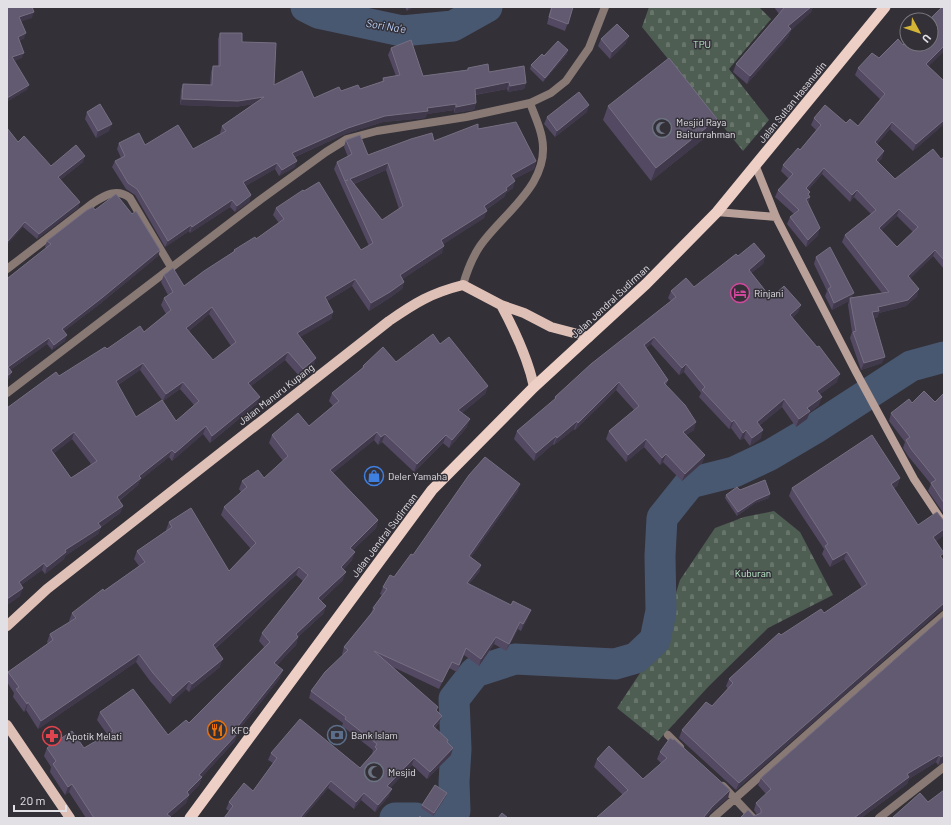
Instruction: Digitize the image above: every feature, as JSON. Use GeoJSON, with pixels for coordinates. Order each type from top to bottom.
{"type":"FeatureCollection","features":[{"type":"Feature","properties":{"kind":"highway","name":"Jalan Sultan Hasanudin"},"geometry":{"type":"LineString","coordinates":[[717,212],[756,167],[885,7]]}},
{"type":"Feature","properties":{"kind":"highway","name":"Jalan Jendral Sudirman"},"geometry":{"type":"LineString","coordinates":[[190,818],[432,490],[534,387],[646,284],[717,212]]}},
{"type":"Feature","properties":{"kind":"main road"},"geometry":{"type":"LineString","coordinates":[[756,167],[776,217],[877,413],[914,479],[944,524]]}},
{"type":"Feature","properties":{"kind":"main road"},"geometry":{"type":"LineString","coordinates":[[717,212],[776,217]]}},
{"type":"Feature","properties":{"kind":"main road"},"geometry":{"type":"LineString","coordinates":[[462,285],[501,305],[524,313],[551,327],[589,337]]}},
{"type":"Feature","properties":{"kind":"main road","name":"Jalan Manuru Kupang"},"geometry":{"type":"LineString","coordinates":[[7,626],[47,589],[389,321],[417,301],[430,295],[462,285]]}},
{"type":"Feature","properties":{"kind":"main road"},"geometry":{"type":"LineString","coordinates":[[501,305],[523,351],[531,372],[534,387]]}},
{"type":"Feature","properties":{"kind":"main road"},"geometry":{"type":"LineString","coordinates":[[7,725],[70,818]]}},
{"type":"Feature","properties":{"kind":"street"},"geometry":{"type":"LineString","coordinates":[[7,393],[171,267],[309,164],[347,139],[377,131],[466,117],[530,103],[551,93],[566,81],[578,67],[590,48],[605,7]]}},
{"type":"Feature","properties":{"kind":"street"},"geometry":{"type":"LineString","coordinates":[[462,285],[472,259],[481,245],[530,188],[540,170],[543,156],[542,138],[530,103]]}},
{"type":"Feature","properties":{"kind":"street"},"geometry":{"type":"LineString","coordinates":[[7,269],[93,203],[105,195],[113,193],[125,195],[130,198],[171,267]]}},
{"type":"Feature","properties":{"kind":"street"},"geometry":{"type":"LineString","coordinates":[[713,818],[944,615]]}},
{"type":"Feature","properties":{"kind":"street"},"geometry":{"type":"LineString","coordinates":[[668,735],[685,751]]}},
{"type":"Feature","properties":{"kind":"street"},"geometry":{"type":"LineString","coordinates":[[879,818],[944,767]]}},
{"type":"Feature","properties":{"kind":"street"},"geometry":{"type":"LineString","coordinates":[[719,782],[736,798],[753,818]]}},
{"type":"Feature","properties":{"kind":"green space","name":"TPU"},"geometry":{"type":"Polygon","coordinates":[[[649,7],[759,7],[771,19],[729,69],[769,120],[743,151],[642,27],[649,7]]]}},
{"type":"Feature","properties":{"kind":"green space","name":"Kuburan"},"geometry":{"type":"Polygon","coordinates":[[[774,511],[800,532],[833,595],[768,628],[709,686],[658,741],[617,708],[644,667],[665,628],[680,580],[715,528],[744,517],[774,511]]]}},
{"type":"Feature","properties":{"kind":"building"},"geometry":{"type":"Polygon","coordinates":[[[7,7],[32,7],[34,12],[19,17],[26,33],[18,37],[24,53],[12,57],[29,85],[7,98],[7,7]]]}},
{"type":"Feature","properties":{"kind":"building"},"geometry":{"type":"Polygon","coordinates":[[[552,7],[573,7],[568,24],[549,17],[552,7]]]}},
{"type":"Feature","properties":{"kind":"building"},"geometry":{"type":"Polygon","coordinates":[[[783,7],[811,7],[788,26],[791,29],[750,76],[736,64],[784,8],[783,7]]]}},
{"type":"Feature","properties":{"kind":"building"},"geometry":{"type":"Polygon","coordinates":[[[942,7],[944,7],[944,46],[939,51],[939,12],[937,12],[942,7]]]}},
{"type":"Feature","properties":{"kind":"building"},"geometry":{"type":"Polygon","coordinates":[[[617,24],[629,36],[612,52],[601,39],[617,24]]]}},
{"type":"Feature","properties":{"kind":"building"},"geometry":{"type":"Polygon","coordinates":[[[220,33],[242,33],[242,42],[276,43],[274,85],[302,71],[314,98],[339,87],[341,91],[358,85],[360,89],[384,81],[383,78],[400,75],[391,48],[411,40],[423,76],[468,70],[468,68],[488,64],[489,72],[524,66],[526,83],[510,86],[509,82],[475,89],[476,103],[456,107],[456,104],[427,108],[428,111],[385,116],[348,128],[292,153],[297,161],[282,170],[277,163],[243,182],[251,195],[237,206],[232,200],[168,241],[137,189],[128,183],[115,161],[125,156],[119,143],[139,133],[145,145],[178,125],[193,149],[226,131],[222,126],[264,97],[238,101],[182,99],[183,84],[212,85],[213,66],[220,66],[220,33]]]}},
{"type":"Feature","properties":{"kind":"building"},"geometry":{"type":"Polygon","coordinates":[[[898,39],[899,52],[938,52],[926,64],[944,81],[944,120],[916,144],[892,122],[875,142],[884,151],[876,160],[895,179],[933,149],[941,159],[944,157],[944,260],[935,250],[908,276],[919,289],[908,300],[878,307],[879,311],[872,312],[885,357],[864,363],[853,332],[856,331],[850,298],[889,292],[845,235],[876,210],[857,190],[852,195],[824,168],[806,188],[810,192],[808,194],[810,197],[806,199],[820,228],[808,240],[790,217],[799,210],[778,190],[793,174],[783,165],[798,148],[800,150],[821,125],[814,118],[825,105],[846,123],[850,119],[858,126],[885,94],[858,68],[872,53],[879,58],[898,39]],[[899,209],[879,228],[897,247],[918,227],[899,209]]]}},
{"type":"Feature","properties":{"kind":"building"},"geometry":{"type":"Polygon","coordinates":[[[558,41],[568,50],[545,78],[531,65],[542,54],[544,56],[558,41]]]}},
{"type":"Feature","properties":{"kind":"building"},"geometry":{"type":"Polygon","coordinates":[[[669,58],[717,119],[656,168],[608,106],[669,58]]]}},
{"type":"Feature","properties":{"kind":"building"},"geometry":{"type":"Polygon","coordinates":[[[579,92],[589,105],[557,131],[547,117],[579,92]]]}},
{"type":"Feature","properties":{"kind":"building"},"geometry":{"type":"Polygon","coordinates":[[[100,104],[112,124],[98,131],[87,112],[100,104]]]}},
{"type":"Feature","properties":{"kind":"building"},"geometry":{"type":"Polygon","coordinates":[[[516,122],[536,161],[511,175],[515,181],[506,188],[507,190],[484,206],[487,211],[441,240],[444,246],[400,275],[404,282],[371,303],[355,279],[325,297],[333,312],[297,333],[316,358],[303,369],[288,352],[248,383],[260,397],[212,436],[206,426],[175,453],[172,450],[139,476],[141,478],[117,497],[123,506],[98,523],[101,527],[65,550],[66,552],[47,567],[44,563],[19,582],[23,588],[7,599],[7,408],[56,372],[59,376],[105,347],[107,349],[140,326],[144,332],[171,310],[164,298],[173,292],[164,275],[173,268],[184,286],[235,251],[234,250],[255,237],[256,239],[284,219],[276,208],[303,190],[304,191],[319,182],[361,250],[373,243],[337,162],[352,154],[346,140],[360,135],[368,155],[432,133],[434,141],[478,124],[478,129],[516,122]],[[388,163],[350,179],[382,220],[403,206],[388,163]],[[212,307],[186,328],[213,360],[236,342],[212,307]],[[143,363],[116,381],[136,417],[162,400],[176,421],[199,401],[183,382],[166,394],[143,363]],[[74,432],[51,450],[71,478],[97,461],[74,432]]]}},
{"type":"Feature","properties":{"kind":"building"},"geometry":{"type":"Polygon","coordinates":[[[7,128],[18,142],[24,136],[51,166],[76,145],[85,156],[58,177],[80,202],[39,234],[25,222],[7,242],[7,128]]]}},
{"type":"Feature","properties":{"kind":"building"},"geometry":{"type":"Polygon","coordinates":[[[116,194],[132,214],[136,211],[160,250],[62,329],[67,335],[54,345],[49,338],[8,367],[12,372],[7,376],[7,276],[8,278],[51,244],[47,241],[87,210],[93,207],[95,210],[116,194]]]}},
{"type":"Feature","properties":{"kind":"building"},"geometry":{"type":"Polygon","coordinates":[[[754,243],[765,256],[749,270],[771,298],[784,286],[801,305],[790,315],[817,347],[819,346],[840,374],[817,391],[822,397],[807,408],[810,411],[799,419],[784,399],[757,422],[763,430],[752,438],[746,430],[743,433],[734,420],[732,422],[702,390],[705,387],[686,364],[682,368],[654,337],[644,345],[668,380],[664,383],[685,405],[696,422],[683,432],[705,455],[685,474],[666,454],[662,458],[646,439],[628,455],[609,431],[639,406],[619,382],[578,423],[577,421],[536,453],[517,431],[556,398],[555,397],[591,364],[676,297],[671,291],[686,278],[694,287],[736,254],[738,256],[754,243]]]}},
{"type":"Feature","properties":{"kind":"building"},"geometry":{"type":"Polygon","coordinates":[[[830,247],[854,293],[834,303],[828,289],[831,287],[816,257],[830,247]]]}},
{"type":"Feature","properties":{"kind":"building"},"geometry":{"type":"Polygon","coordinates":[[[433,334],[440,344],[449,337],[488,386],[458,410],[470,419],[452,440],[446,435],[417,464],[385,434],[381,437],[377,432],[330,470],[378,520],[350,548],[355,552],[341,567],[346,572],[318,598],[326,606],[296,634],[298,637],[274,663],[283,670],[235,730],[238,733],[199,775],[202,777],[187,792],[189,795],[167,814],[172,818],[94,818],[72,784],[68,787],[53,764],[56,761],[47,748],[72,731],[84,748],[113,731],[100,712],[133,689],[168,735],[186,720],[189,723],[270,642],[262,633],[308,575],[299,567],[213,645],[223,659],[192,684],[189,681],[173,696],[139,654],[41,721],[28,702],[27,704],[16,689],[19,687],[8,672],[53,640],[50,634],[76,618],[72,613],[103,589],[104,591],[145,562],[137,551],[172,527],[169,522],[191,508],[229,571],[256,543],[224,507],[247,487],[242,481],[258,470],[264,478],[288,456],[272,435],[298,413],[309,426],[339,401],[332,393],[364,367],[363,366],[383,347],[396,362],[433,334]]]}},
{"type":"Feature","properties":{"kind":"building"},"geometry":{"type":"Polygon","coordinates":[[[924,391],[935,402],[944,393],[944,503],[931,483],[936,480],[911,449],[906,440],[910,437],[891,413],[909,399],[912,403],[924,391]]]}},
{"type":"Feature","properties":{"kind":"building"},"geometry":{"type":"Polygon","coordinates":[[[872,435],[900,478],[891,484],[918,525],[937,512],[944,521],[944,529],[933,537],[944,553],[940,556],[944,561],[944,603],[739,783],[682,730],[706,702],[712,706],[733,683],[729,679],[779,633],[781,635],[821,609],[824,613],[867,584],[847,552],[833,560],[825,546],[828,544],[792,488],[872,435]]]}},
{"type":"Feature","properties":{"kind":"building"},"geometry":{"type":"Polygon","coordinates":[[[485,457],[520,484],[469,556],[481,565],[467,583],[511,605],[513,601],[531,610],[523,624],[520,622],[509,644],[496,637],[481,659],[466,648],[459,665],[452,662],[442,682],[374,651],[438,707],[436,710],[442,716],[433,726],[448,740],[447,742],[453,748],[430,772],[414,758],[387,786],[392,789],[378,805],[364,793],[356,802],[331,781],[300,818],[224,818],[233,806],[229,802],[244,783],[253,791],[277,758],[271,753],[300,719],[360,768],[377,749],[375,747],[377,744],[345,719],[346,717],[311,691],[325,672],[348,650],[344,647],[375,609],[373,608],[387,589],[383,587],[390,575],[394,577],[411,554],[413,555],[469,475],[485,457]]]}},
{"type":"Feature","properties":{"kind":"building"},"geometry":{"type":"Polygon","coordinates":[[[765,480],[770,494],[756,500],[738,512],[726,495],[737,487],[740,490],[765,480]]]}},
{"type":"Feature","properties":{"kind":"building"},"geometry":{"type":"Polygon","coordinates":[[[944,616],[944,755],[941,757],[939,755],[907,774],[909,777],[854,818],[740,818],[748,810],[754,816],[761,813],[761,809],[756,803],[771,789],[761,778],[944,616]]]}},
{"type":"Feature","properties":{"kind":"building"},"geometry":{"type":"Polygon","coordinates":[[[670,738],[673,740],[674,739],[730,790],[703,818],[596,818],[628,790],[597,759],[609,746],[643,779],[667,758],[660,752],[670,738]]]}},
{"type":"Feature","properties":{"kind":"building"},"geometry":{"type":"Polygon","coordinates":[[[435,785],[447,793],[434,813],[422,805],[435,785]]]}},
{"type":"Feature","properties":{"kind":"building"},"geometry":{"type":"Polygon","coordinates":[[[944,790],[944,818],[892,818],[920,793],[928,802],[944,790]]]}},
{"type":"Feature","properties":{"kind":"building"},"geometry":{"type":"Polygon","coordinates":[[[502,813],[508,818],[498,818],[502,813]]]}},
{"type":"Feature","properties":{"kind":"waterway","name":"Sori Na'e"},"geometry":{"type":"LineString","coordinates":[[306,7],[318,13],[402,31],[453,26],[487,7]]}},
{"type":"Feature","properties":{"kind":"waterway"},"geometry":{"type":"LineString","coordinates":[[440,818],[455,811],[454,782],[456,749],[454,699],[475,672],[515,659],[615,664],[636,658],[655,640],[661,611],[660,556],[662,518],[690,483],[734,472],[770,455],[814,429],[911,366],[944,357]]}},
{"type":"Feature","properties":{"kind":"waterway"},"geometry":{"type":"LineString","coordinates":[[395,818],[416,818]]}},
{"type":"Feature","properties":{"kind":"place","name":"Mesjid Raya Baiturrahman"},"geometry":{"type":"Point","coordinates":[662,128]}},
{"type":"Feature","properties":{"kind":"place","name":"Rinjani"},"geometry":{"type":"Point","coordinates":[740,293]}},
{"type":"Feature","properties":{"kind":"place","name":"Deler Yamaha"},"geometry":{"type":"Point","coordinates":[374,476]}},
{"type":"Feature","properties":{"kind":"place","name":"KFC"},"geometry":{"type":"Point","coordinates":[217,730]}},
{"type":"Feature","properties":{"kind":"place","name":"Bank Islam"},"geometry":{"type":"Point","coordinates":[337,735]}},
{"type":"Feature","properties":{"kind":"place","name":"Apotik Melati"},"geometry":{"type":"Point","coordinates":[52,736]}},
{"type":"Feature","properties":{"kind":"place","name":"Mesjid"},"geometry":{"type":"Point","coordinates":[374,772]}}]}
